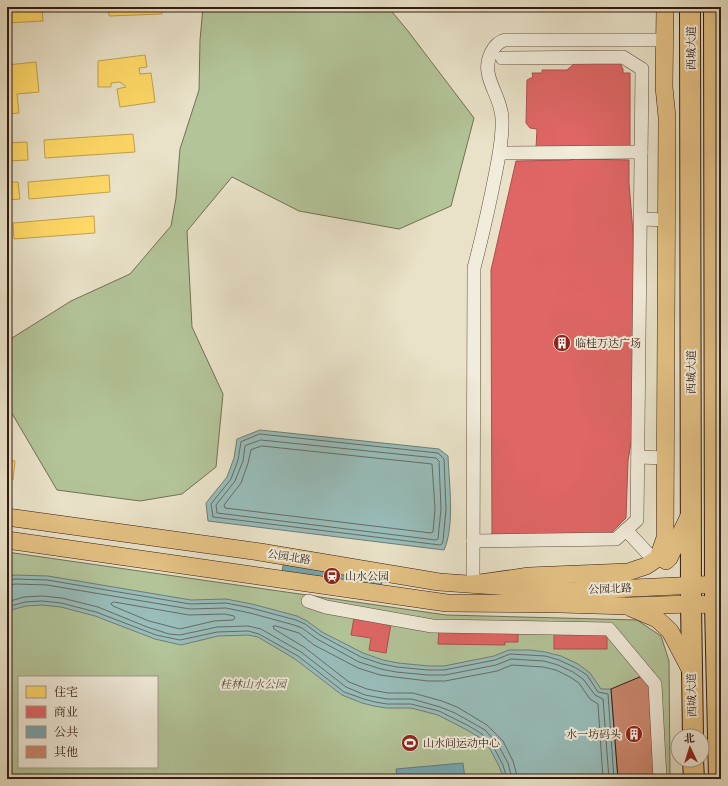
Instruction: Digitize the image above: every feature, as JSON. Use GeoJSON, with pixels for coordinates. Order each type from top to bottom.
{"type":"FeatureCollection","features":[{"type":"Feature","properties":{"kind":"highway","name":"西城大道"},"geometry":{"type":"LineString","coordinates":[[690,7],[691,595],[693,728]]}},
{"type":"Feature","properties":{"kind":"highway","name":"西城大道"},"geometry":{"type":"LineString","coordinates":[[714,7],[718,520],[716,674],[719,779]]}},
{"type":"Feature","properties":{"kind":"highway"},"geometry":{"type":"LineString","coordinates":[[693,768],[694,779]]}},
{"type":"Feature","properties":{"kind":"main road"},"geometry":{"type":"LineString","coordinates":[[473,584],[529,576],[628,572],[646,566],[658,558],[665,538],[667,117],[664,87],[665,7]]}},
{"type":"Feature","properties":{"kind":"main road"},"geometry":{"type":"LineString","coordinates":[[627,588],[650,577],[669,558],[691,512]]}},
{"type":"Feature","properties":{"kind":"main road","name":"公园北路"},"geometry":{"type":"LineString","coordinates":[[7,518],[260,552],[439,582],[568,591],[627,588],[691,595],[718,605]]}},
{"type":"Feature","properties":{"kind":"main road","name":"公园北路"},"geometry":{"type":"LineString","coordinates":[[7,540],[447,603],[628,606],[691,595],[718,584]]}},
{"type":"Feature","properties":{"kind":"main road"},"geometry":{"type":"LineString","coordinates":[[628,606],[657,620],[670,631],[692,673]]}},
{"type":"Feature","properties":{"kind":"main road"},"geometry":{"type":"LineString","coordinates":[[716,674],[721,654]]}},
{"type":"Feature","properties":{"kind":"street"},"geometry":{"type":"LineString","coordinates":[[473,584],[474,268],[486,224],[500,153],[502,116],[500,104],[488,71],[492,52],[495,46],[500,42],[508,40],[664,40]]}},
{"type":"Feature","properties":{"kind":"street"},"geometry":{"type":"LineString","coordinates":[[502,58],[623,57],[642,70],[664,70]]}},
{"type":"Feature","properties":{"kind":"street"},"geometry":{"type":"LineString","coordinates":[[473,540],[616,539],[637,520],[642,70]]}},
{"type":"Feature","properties":{"kind":"street"},"geometry":{"type":"LineString","coordinates":[[500,153],[641,152]]}},
{"type":"Feature","properties":{"kind":"street"},"geometry":{"type":"LineString","coordinates":[[640,219],[666,220]]}},
{"type":"Feature","properties":{"kind":"street"},"geometry":{"type":"LineString","coordinates":[[638,457],[666,458]]}},
{"type":"Feature","properties":{"kind":"street"},"geometry":{"type":"LineString","coordinates":[[626,530],[654,560]]}},
{"type":"Feature","properties":{"kind":"street"},"geometry":{"type":"LineString","coordinates":[[308,601],[326,607],[432,626],[609,628],[655,684],[660,779]]}},
{"type":"Feature","properties":{"kind":"green space"},"geometry":{"type":"Polygon","coordinates":[[[203,7],[388,7],[474,118],[451,206],[399,229],[299,211],[232,177],[187,231],[192,327],[223,394],[216,467],[182,494],[140,501],[57,490],[7,405],[7,369],[12,338],[71,301],[130,274],[171,226],[176,198],[180,149],[199,90],[200,40],[203,7]]]}},
{"type":"Feature","properties":{"kind":"green space","name":"桂林山水公园"},"geometry":{"type":"Polygon","coordinates":[[[7,552],[446,615],[637,620],[661,636],[669,661],[670,779],[7,779],[7,552]]]}},
{"type":"Feature","properties":{"kind":"water"},"geometry":{"type":"Polygon","coordinates":[[[260,430],[439,449],[448,456],[450,491],[449,529],[444,550],[208,521],[206,503],[227,477],[234,458],[237,439],[260,430]]]}},
{"type":"Feature","properties":{"kind":"water"},"geometry":{"type":"Polygon","coordinates":[[[15,575],[48,576],[191,600],[226,599],[252,604],[297,616],[322,632],[363,653],[383,660],[398,663],[444,666],[494,656],[509,650],[530,650],[561,656],[578,664],[590,673],[601,689],[611,689],[618,779],[504,779],[490,749],[479,737],[467,730],[438,715],[411,708],[387,708],[374,706],[342,695],[295,659],[258,637],[248,635],[218,636],[181,645],[155,639],[95,616],[61,607],[42,605],[26,606],[7,611],[7,577],[15,575]]]}},
{"type":"Feature","properties":{"kind":"building: 住宅"},"geometry":{"type":"Polygon","coordinates":[[[7,7],[42,7],[43,21],[7,23],[7,7]]]}},
{"type":"Feature","properties":{"kind":"building: 住宅"},"geometry":{"type":"Polygon","coordinates":[[[108,7],[162,7],[162,14],[109,16],[108,7]]]}},
{"type":"Feature","properties":{"kind":"building: 住宅"},"geometry":{"type":"Polygon","coordinates":[[[145,55],[147,67],[139,68],[140,74],[151,73],[155,102],[120,107],[117,89],[126,87],[120,82],[111,83],[111,87],[98,87],[98,61],[145,55]]]}},
{"type":"Feature","properties":{"kind":"building: 住宅"},"geometry":{"type":"Polygon","coordinates":[[[36,62],[39,92],[17,94],[19,113],[7,114],[7,65],[36,62]]]}},
{"type":"Feature","properties":{"kind":"building: 住宅"},"geometry":{"type":"Polygon","coordinates":[[[133,134],[135,152],[45,158],[44,140],[133,134]]]}},
{"type":"Feature","properties":{"kind":"building: 住宅"},"geometry":{"type":"Polygon","coordinates":[[[27,142],[28,160],[7,161],[7,143],[27,142]]]}},
{"type":"Feature","properties":{"kind":"building: 住宅"},"geometry":{"type":"Polygon","coordinates":[[[109,175],[110,192],[29,199],[28,182],[109,175]]]}},
{"type":"Feature","properties":{"kind":"building: 住宅"},"geometry":{"type":"Polygon","coordinates":[[[7,182],[18,182],[20,199],[7,200],[7,182]]]}},
{"type":"Feature","properties":{"kind":"building: 住宅"},"geometry":{"type":"Polygon","coordinates":[[[94,216],[95,233],[14,239],[13,223],[94,216]]]}},
{"type":"Feature","properties":{"kind":"building: 住宅"},"geometry":{"type":"Polygon","coordinates":[[[7,460],[15,461],[13,480],[7,479],[7,460]]]}},
{"type":"Feature","properties":{"kind":"building: 商业","name":"临桂万达广场"},"geometry":{"type":"Polygon","coordinates":[[[575,63],[620,63],[623,73],[630,73],[630,147],[580,148],[580,159],[629,160],[629,183],[633,232],[635,417],[628,461],[626,518],[609,535],[492,536],[491,270],[516,161],[571,160],[572,148],[536,148],[537,129],[530,128],[526,123],[527,80],[533,77],[532,73],[542,73],[542,70],[567,70],[575,63]]]}},
{"type":"Feature","properties":{"kind":"building: 商业"},"geometry":{"type":"Polygon","coordinates":[[[354,618],[391,624],[386,653],[369,650],[371,638],[351,635],[354,618]]]}},
{"type":"Feature","properties":{"kind":"building: 商业"},"geometry":{"type":"Polygon","coordinates":[[[439,629],[518,630],[518,642],[505,642],[505,645],[438,644],[439,629]]]}},
{"type":"Feature","properties":{"kind":"building: 商业"},"geometry":{"type":"Polygon","coordinates":[[[554,634],[607,634],[607,649],[554,649],[554,634]]]}},
{"type":"Feature","properties":{"kind":"building: 公共","name":"山水公园"},"geometry":{"type":"Polygon","coordinates":[[[285,553],[384,569],[379,600],[280,584],[285,553]]]}},
{"type":"Feature","properties":{"kind":"building: 公共"},"geometry":{"type":"Polygon","coordinates":[[[463,763],[465,779],[397,779],[396,769],[463,763]]]}},
{"type":"Feature","properties":{"kind":"building: 其他","name":"水一坊码头"},"geometry":{"type":"Polygon","coordinates":[[[642,676],[651,690],[655,779],[618,779],[611,689],[642,676]]]}},
{"type":"Feature","properties":{"kind":"place","name":"临桂万达广场"},"geometry":{"type":"Point","coordinates":[562,343]}},
{"type":"Feature","properties":{"kind":"place","name":"山水公园"},"geometry":{"type":"Point","coordinates":[332,576]}},
{"type":"Feature","properties":{"kind":"place","name":"水一坊码头"},"geometry":{"type":"Point","coordinates":[634,734]}},
{"type":"Feature","properties":{"kind":"place","name":"山水间运动中心"},"geometry":{"type":"Point","coordinates":[410,743]}}]}
